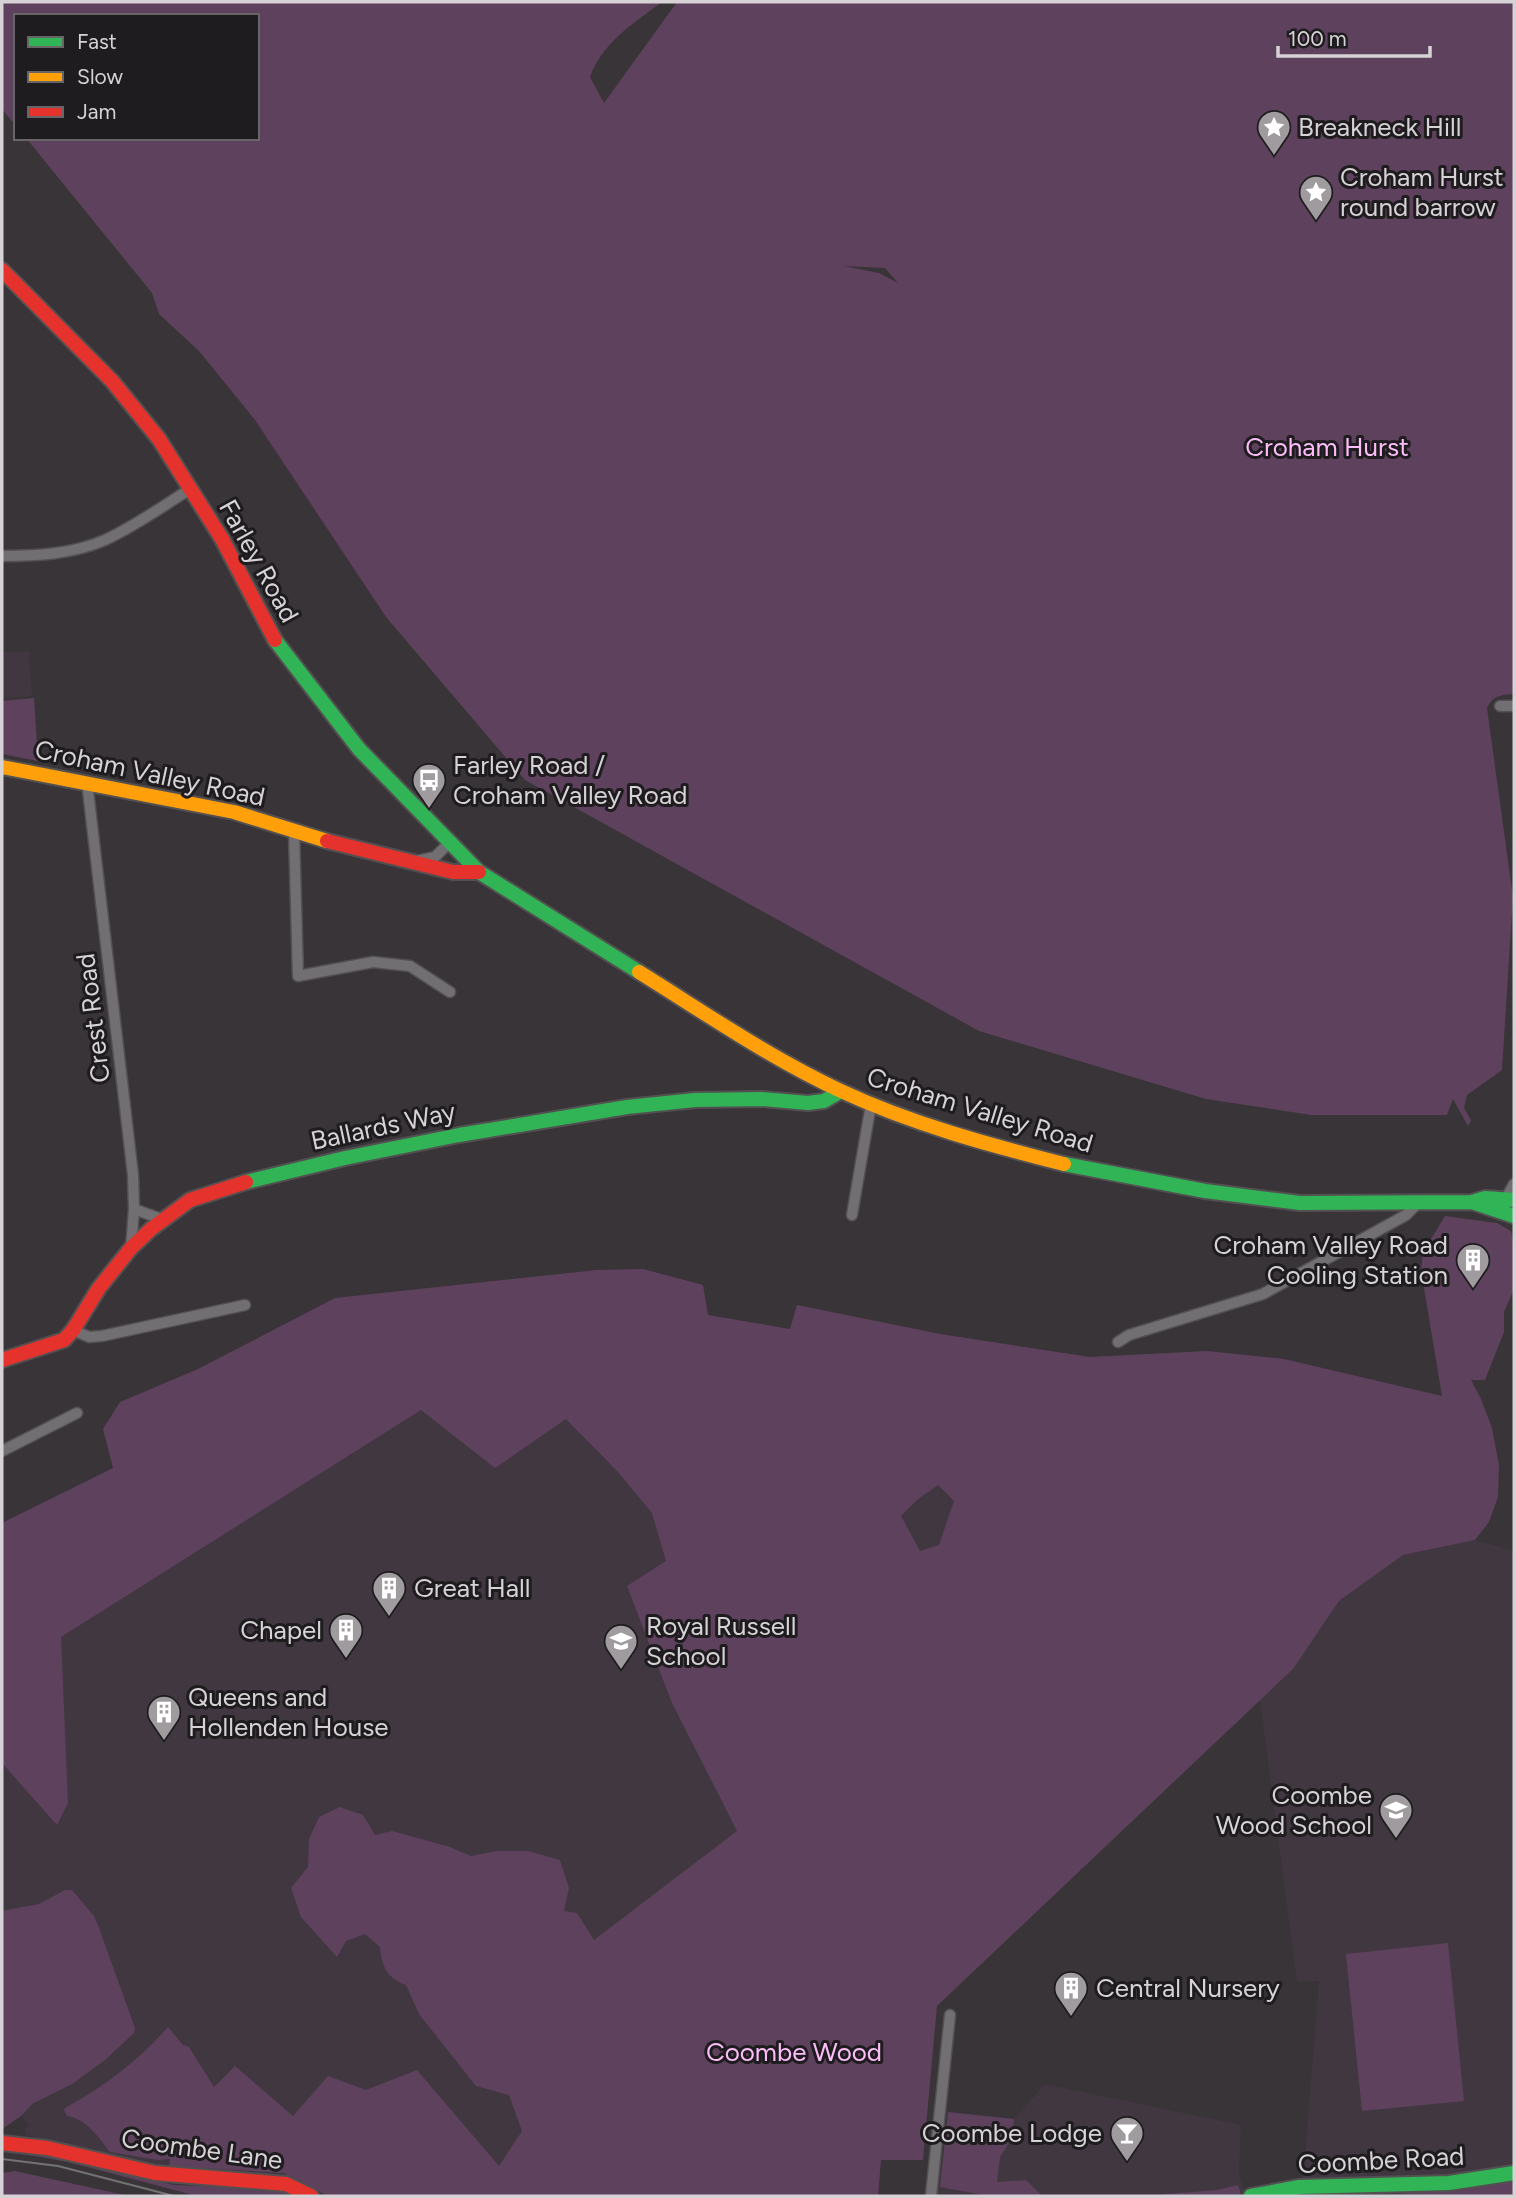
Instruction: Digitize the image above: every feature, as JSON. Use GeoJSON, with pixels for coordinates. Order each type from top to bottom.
{"type":"FeatureCollection","features":[{"type":"Feature","properties":{"kind":"street","name":"Farley Road"},"geometry":{"type":"LineString","coordinates":[[2,270],[112,381],[159,439],[222,539],[278,646],[359,749],[479,872]]}},
{"type":"Feature","properties":{"kind":"street"},"geometry":{"type":"LineString","coordinates":[[2,556],[34,556],[102,541],[138,523],[190,489]]}},
{"type":"Feature","properties":{"kind":"street"},"geometry":{"type":"LineString","coordinates":[[1500,706],[1514,706]]}},
{"type":"Feature","properties":{"kind":"street","name":"Croham Valley Road"},"geometry":{"type":"LineString","coordinates":[[2,766],[234,811],[294,832],[408,862],[453,872],[479,872],[791,1066],[897,1115],[1010,1150],[1093,1171],[1205,1191],[1300,1203],[1472,1202],[1509,1206]]}},
{"type":"Feature","properties":{"kind":"street","name":"Crest Road"},"geometry":{"type":"LineString","coordinates":[[87,782],[132,1175],[134,1209],[131,1248]]}},
{"type":"Feature","properties":{"kind":"street"},"geometry":{"type":"LineString","coordinates":[[294,832],[298,976],[373,962],[410,966],[450,992]]}},
{"type":"Feature","properties":{"kind":"street"},"geometry":{"type":"LineString","coordinates":[[408,862],[429,859],[449,843]]}},
{"type":"Feature","properties":{"kind":"street","name":"Ballards Way"},"geometry":{"type":"LineString","coordinates":[[2,1360],[64,1340],[99,1288],[131,1248],[190,1200],[229,1186],[345,1158],[458,1135],[627,1107],[695,1100],[761,1099],[808,1103],[824,1101],[841,1091]]}},
{"type":"Feature","properties":{"kind":"street"},"geometry":{"type":"LineString","coordinates":[[852,1215],[871,1104]]}},
{"type":"Feature","properties":{"kind":"street"},"geometry":{"type":"LineString","coordinates":[[1509,1206],[1514,1184]]}},
{"type":"Feature","properties":{"kind":"street"},"geometry":{"type":"LineString","coordinates":[[1118,1342],[1129,1335],[1264,1294],[1406,1214],[1419,1202]]}},
{"type":"Feature","properties":{"kind":"street"},"geometry":{"type":"LineString","coordinates":[[134,1209],[164,1220]]}},
{"type":"Feature","properties":{"kind":"street"},"geometry":{"type":"LineString","coordinates":[[73,1330],[89,1337],[102,1336],[245,1305]]}},
{"type":"Feature","properties":{"kind":"street"},"geometry":{"type":"LineString","coordinates":[[2,1451],[77,1413]]}},
{"type":"Feature","properties":{"kind":"street"},"geometry":{"type":"LineString","coordinates":[[931,2196],[950,2015]]}},
{"type":"Feature","properties":{"kind":"street","name":"Coombe Lane"},"geometry":{"type":"LineString","coordinates":[[2,2144],[47,2148],[155,2173],[286,2184],[311,2196]]}},
{"type":"Feature","properties":{"kind":"street","name":"Coombe Road"},"geometry":{"type":"LineString","coordinates":[[1251,2196],[1299,2188],[1449,2183],[1514,2173]]}},
{"type":"Feature","properties":{"kind":"shaded area"},"geometry":{"type":"Polygon","coordinates":[[[2,652],[29,652],[32,696],[3,698],[2,652]]]}},
{"type":"Feature","properties":{"kind":"shaded area","name":"Royal Russell School"},"geometry":{"type":"Polygon","coordinates":[[[643,1269],[703,1285],[708,1315],[790,1329],[797,1305],[940,1334],[1090,1357],[1207,1351],[1284,1359],[1442,1396],[573,2196],[323,2196],[287,2177],[156,2166],[26,2135],[25,2128],[29,2126],[21,2116],[2,2129],[2,1523],[113,1468],[103,1429],[120,1402],[198,1369],[335,1298],[597,1270],[643,1269]]]}},
{"type":"Feature","properties":{"kind":"shaded area","name":"Coombe Wood School"},"geometry":{"type":"Polygon","coordinates":[[[1475,1540],[1514,1551],[1514,2167],[1447,2176],[1303,2179],[1319,1981],[1297,1982],[1260,1700],[1293,1669],[1339,1601],[1403,1555],[1475,1540]]]}},
{"type":"Feature","properties":{"kind":"shaded area"},"geometry":{"type":"Polygon","coordinates":[[[1045,2084],[1241,2125],[1239,2173],[1244,2191],[1232,2196],[937,2196],[948,2112],[1014,2119],[1045,2084]]]}},
{"type":"Feature","properties":{"kind":"green space","name":"Croham Hurst"},"geometry":{"type":"Polygon","coordinates":[[[2,2],[662,2],[620,34],[595,65],[590,77],[604,103],[677,2],[1514,2],[1514,694],[1495,698],[1487,708],[1513,897],[1502,1070],[1467,1095],[1464,1108],[1471,1120],[1468,1126],[1453,1099],[1447,1115],[1311,1115],[1206,1099],[979,1031],[525,780],[386,617],[255,420],[199,351],[159,314],[152,293],[28,140],[259,140],[259,14],[14,14],[14,124],[2,109],[2,2]],[[844,266],[879,273],[898,283],[885,268],[844,266]]]}},
{"type":"Feature","properties":{"kind":"green space"},"geometry":{"type":"Polygon","coordinates":[[[34,698],[38,761],[2,754],[2,701],[34,698]]]}},
{"type":"Feature","properties":{"kind":"green space","name":"Royal Russell School"},"geometry":{"type":"Polygon","coordinates":[[[1445,1216],[1497,1223],[1511,1231],[1514,1246],[1514,1289],[1504,1312],[1504,1332],[1485,1380],[1471,1380],[1492,1428],[1499,1465],[1498,1497],[1489,1522],[1475,1540],[1403,1555],[1339,1601],[1293,1669],[937,2006],[923,2160],[881,2160],[878,2196],[328,2196],[284,2173],[169,2166],[170,2159],[158,2160],[110,2152],[86,2125],[67,2116],[65,2108],[120,2072],[168,2027],[183,2045],[189,2047],[214,2087],[235,2066],[293,2116],[328,2076],[366,2090],[417,2070],[499,2166],[522,2131],[509,2095],[476,2086],[419,2014],[406,1985],[394,1979],[387,1971],[380,1947],[365,1934],[346,1941],[337,1957],[301,1917],[291,1888],[308,1867],[309,1839],[319,1817],[340,1807],[363,1815],[375,1835],[392,1831],[450,1847],[471,1856],[497,1851],[528,1851],[560,1860],[569,1888],[564,1911],[577,1913],[594,1940],[737,1831],[672,1703],[627,1586],[666,1561],[652,1513],[618,1472],[566,1419],[495,1468],[421,1410],[61,1637],[68,1803],[57,1825],[2,1763],[2,1523],[113,1468],[103,1429],[120,1402],[198,1369],[335,1298],[597,1270],[643,1269],[703,1285],[708,1315],[790,1329],[797,1305],[940,1334],[1090,1357],[1207,1351],[1284,1359],[1442,1396],[1421,1270],[1423,1252],[1445,1216]],[[938,1485],[901,1516],[920,1551],[939,1545],[954,1501],[938,1485]]]}},
{"type":"Feature","properties":{"kind":"green space"},"geometry":{"type":"Polygon","coordinates":[[[65,1890],[72,1890],[94,1916],[135,2028],[134,2033],[105,2060],[72,2084],[32,2104],[21,2116],[2,2129],[2,1911],[39,1904],[65,1890]]]}},
{"type":"Feature","properties":{"kind":"green space"},"geometry":{"type":"Polygon","coordinates":[[[1448,1943],[1464,2101],[1362,2111],[1346,1954],[1448,1943]]]}},
{"type":"Feature","properties":{"kind":"green space"},"geometry":{"type":"Polygon","coordinates":[[[948,2112],[1014,2119],[1012,2138],[1000,2157],[997,2182],[1026,2180],[1042,2196],[989,2196],[940,2187],[948,2112]]]}},
{"type":"Feature","properties":{"kind":"green space"},"geometry":{"type":"Polygon","coordinates":[[[18,2150],[73,2159],[114,2172],[174,2185],[265,2188],[298,2196],[197,2196],[68,2162],[18,2153],[18,2150]]]}},
{"type":"Feature","properties":{"kind":"green space"},"geometry":{"type":"Polygon","coordinates":[[[15,2171],[129,2196],[2,2196],[2,2173],[15,2171]]]}},
{"type":"Feature","properties":{"kind":"green space"},"geometry":{"type":"Polygon","coordinates":[[[1514,2182],[1514,2196],[1309,2196],[1398,2194],[1514,2182]]]}},
{"type":"Feature","properties":{"kind":"green space"},"geometry":{"type":"Polygon","coordinates":[[[1238,2185],[1241,2194],[1235,2196],[1163,2196],[1217,2190],[1238,2185]]]}},
{"type":"Feature","properties":{"kind":"tram line"},"geometry":{"type":"LineString","coordinates":[[2,2159],[58,2166],[174,2196]]}},
{"type":"Feature","properties":{"kind":"traffic: fast"},"geometry":{"type":"LineString","coordinates":[[275,640],[359,749],[479,872],[639,972]]}},
{"type":"Feature","properties":{"kind":"traffic: fast"},"geometry":{"type":"LineString","coordinates":[[246,1182],[345,1158],[459,1135],[627,1107],[695,1100],[761,1099],[808,1103],[824,1101],[841,1091]]}},
{"type":"Feature","properties":{"kind":"traffic: fast"},"geometry":{"type":"LineString","coordinates":[[1064,1164],[1205,1191],[1300,1203],[1472,1202],[1485,1198],[1514,1200]]}},
{"type":"Feature","properties":{"kind":"traffic: fast"},"geometry":{"type":"LineString","coordinates":[[1472,1202],[1514,1216]]}},
{"type":"Feature","properties":{"kind":"traffic: fast"},"geometry":{"type":"LineString","coordinates":[[1251,2196],[1299,2187],[1449,2183],[1514,2173]]}},
{"type":"Feature","properties":{"kind":"traffic: slow"},"geometry":{"type":"LineString","coordinates":[[2,767],[234,812],[327,841]]}},
{"type":"Feature","properties":{"kind":"traffic: slow"},"geometry":{"type":"LineString","coordinates":[[639,972],[763,1050],[841,1091],[923,1124],[1064,1164]]}},
{"type":"Feature","properties":{"kind":"traffic: jam"},"geometry":{"type":"LineString","coordinates":[[2,270],[112,381],[159,439],[222,539],[275,640]]}},
{"type":"Feature","properties":{"kind":"traffic: jam"},"geometry":{"type":"LineString","coordinates":[[327,841],[453,872],[479,872]]}},
{"type":"Feature","properties":{"kind":"traffic: jam"},"geometry":{"type":"LineString","coordinates":[[2,1360],[64,1340],[99,1288],[131,1248],[151,1229],[190,1200],[246,1182]]}},
{"type":"Feature","properties":{"kind":"traffic: jam"},"geometry":{"type":"LineString","coordinates":[[2,2143],[47,2148],[155,2173],[286,2184],[311,2196]]}},
{"type":"Feature","properties":{"kind":"place","name":"Breakneck Hill"},"geometry":{"type":"Point","coordinates":[1274,157]}},
{"type":"Feature","properties":{"kind":"place","name":"Croham Hurst round barrow"},"geometry":{"type":"Point","coordinates":[1316,222]}},
{"type":"Feature","properties":{"kind":"place","name":"Farley Road / Croham Valley Road"},"geometry":{"type":"Point","coordinates":[429,810]}},
{"type":"Feature","properties":{"kind":"place","name":"Croham Valley Road Cooling Station"},"geometry":{"type":"Point","coordinates":[1473,1290]}},
{"type":"Feature","properties":{"kind":"place","name":"Great Hall"},"geometry":{"type":"Point","coordinates":[389,1618]}},
{"type":"Feature","properties":{"kind":"place","name":"Chapel"},"geometry":{"type":"Point","coordinates":[346,1660]}},
{"type":"Feature","properties":{"kind":"place","name":"Royal Russell School"},"geometry":{"type":"Point","coordinates":[621,1671]}},
{"type":"Feature","properties":{"kind":"place","name":"Queens and Hollenden House"},"geometry":{"type":"Point","coordinates":[164,1742]}},
{"type":"Feature","properties":{"kind":"place","name":"Coombe Wood School"},"geometry":{"type":"Point","coordinates":[1396,1840]}},
{"type":"Feature","properties":{"kind":"place","name":"Central Nursery"},"geometry":{"type":"Point","coordinates":[1071,2018]}},
{"type":"Feature","properties":{"kind":"place","name":"Coombe Lodge"},"geometry":{"type":"Point","coordinates":[1127,2163]}},
{"type":"Feature","properties":{"kind":"park label","name":"Coombe Wood"},"geometry":{"type":"Point","coordinates":[794,2052]}}]}
